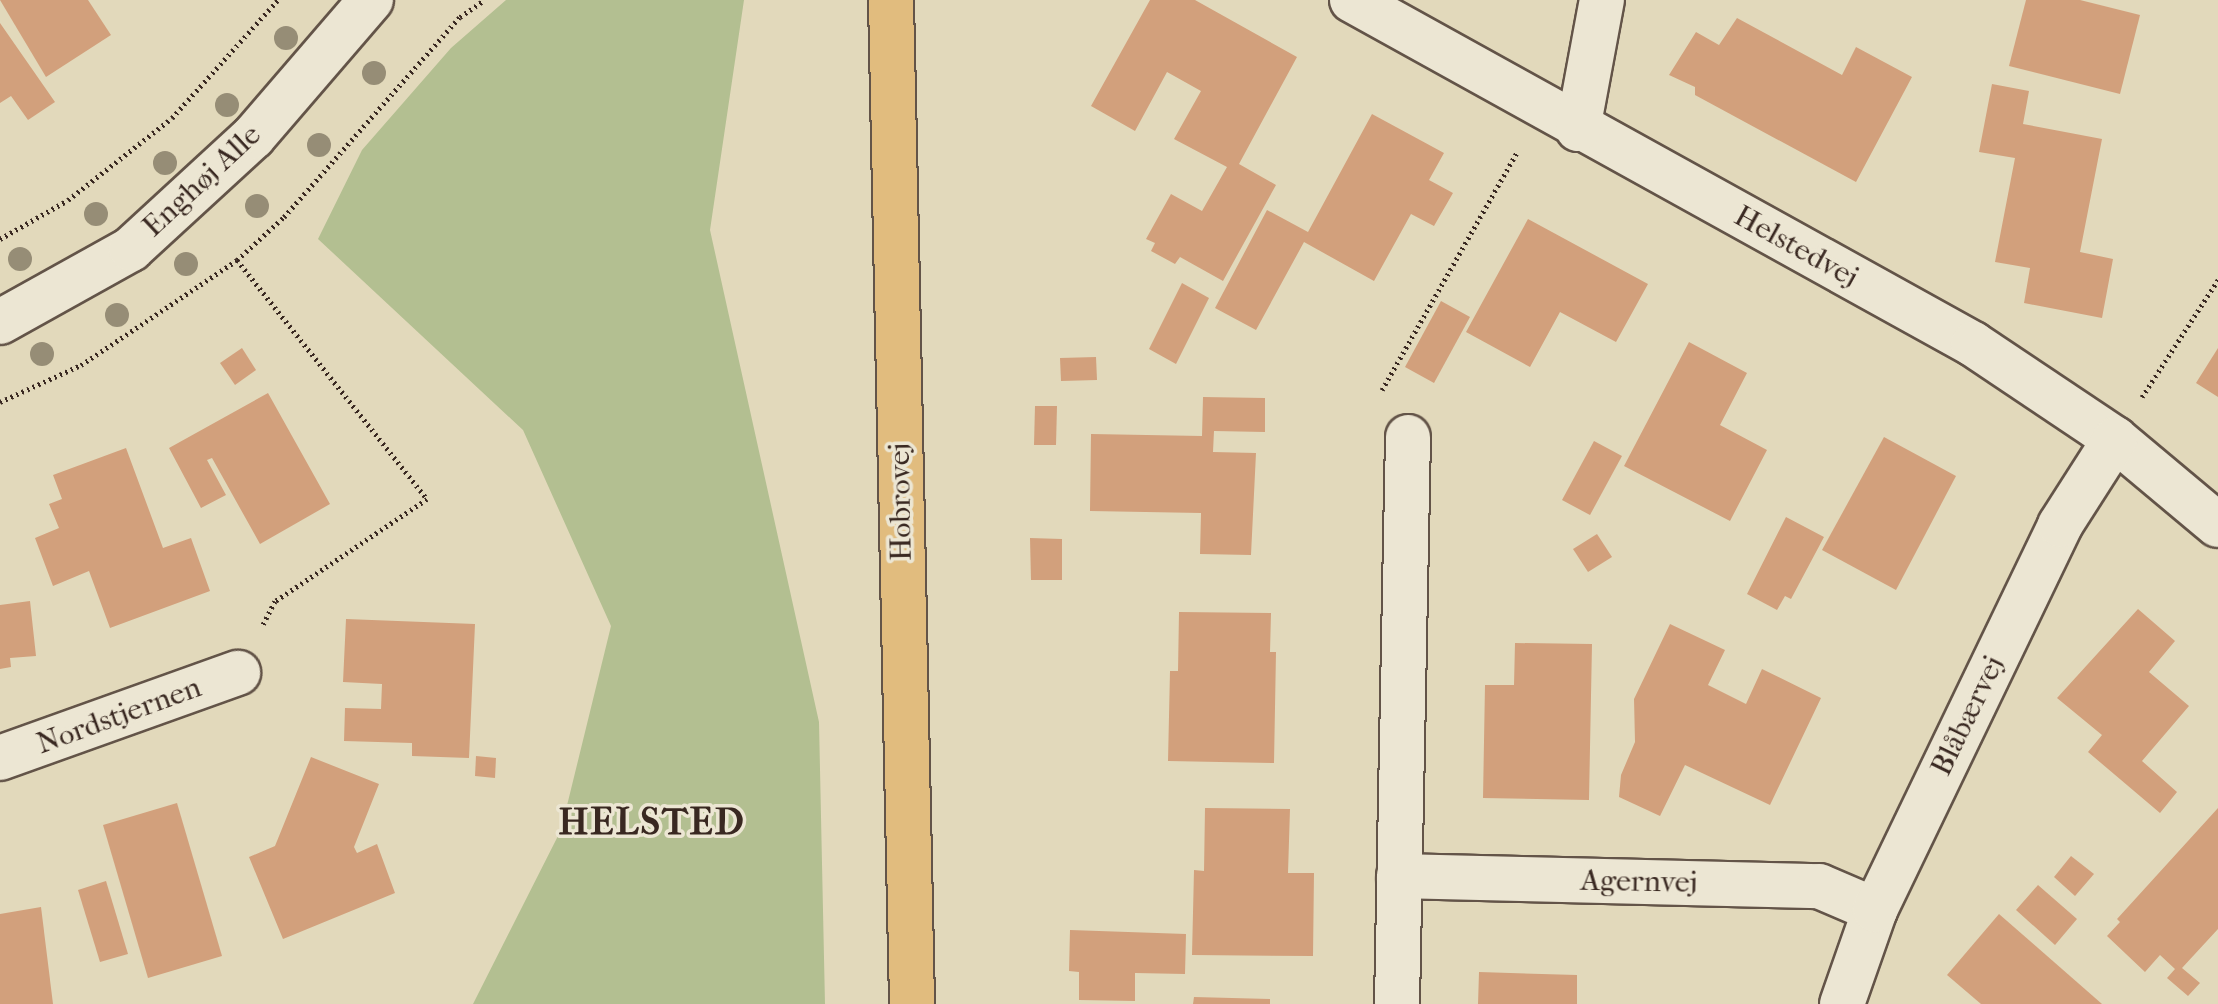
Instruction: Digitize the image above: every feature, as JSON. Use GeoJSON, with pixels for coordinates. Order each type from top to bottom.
{"type":"FeatureCollection","features":[{"type":"Feature","properties":{"kind":"main road","name":"Hobrovej"},"geometry":{"type":"LineString","coordinates":[[891,0],[912,1004]]}},
{"type":"Feature","properties":{"kind":"street","name":"Enghøj Alle"},"geometry":{"type":"LineString","coordinates":[[0,322],[131,249],[253,137],[371,0]]}},
{"type":"Feature","properties":{"kind":"street","name":"Helstedvej"},"geometry":{"type":"LineString","coordinates":[[1352,0],[1560,118],[1973,344],[2115,439],[2218,525]]}},
{"type":"Feature","properties":{"kind":"street"},"geometry":{"type":"LineString","coordinates":[[1560,118],[1602,0]]}},
{"type":"Feature","properties":{"kind":"street"},"geometry":{"type":"LineString","coordinates":[[1397,1004],[1408,437]]}},
{"type":"Feature","properties":{"kind":"street","name":"Blåbærvej"},"geometry":{"type":"LineString","coordinates":[[1842,1004],[1875,910],[2060,525],[2115,439]]}},
{"type":"Feature","properties":{"kind":"street","name":"Nordstjernen"},"geometry":{"type":"LineString","coordinates":[[0,758],[238,673]]}},
{"type":"Feature","properties":{"kind":"street","name":"Agernvej"},"geometry":{"type":"LineString","coordinates":[[1399,876],[1819,886],[1875,910]]}},
{"type":"Feature","properties":{"kind":"path"},"geometry":{"type":"LineString","coordinates":[[0,239],[68,200],[172,118],[278,0]]}},
{"type":"Feature","properties":{"kind":"path"},"geometry":{"type":"LineString","coordinates":[[0,402],[81,365],[237,260],[284,217],[460,17],[484,0]]}},
{"type":"Feature","properties":{"kind":"path"},"geometry":{"type":"LineString","coordinates":[[1408,437],[1371,411],[1560,118]]}},
{"type":"Feature","properties":{"kind":"path"},"geometry":{"type":"LineString","coordinates":[[237,260],[427,499],[275,601],[238,673]]}},
{"type":"Feature","properties":{"kind":"path"},"geometry":{"type":"LineString","coordinates":[[2115,439],[2218,280]]}},
{"type":"Feature","properties":{"kind":"green space"},"geometry":{"type":"Polygon","coordinates":[[[506,0],[744,0],[710,230],[819,722],[825,1004],[473,1004],[561,830],[611,626],[523,430],[318,239],[362,150],[451,48],[506,0]]]}},
{"type":"Feature","properties":{"kind":"building"},"geometry":{"type":"Polygon","coordinates":[[[0,0],[88,0],[111,35],[46,77],[0,0]]]}},
{"type":"Feature","properties":{"kind":"building"},"geometry":{"type":"Polygon","coordinates":[[[1150,0],[1195,0],[1297,57],[1239,164],[1276,185],[1223,281],[1180,257],[1175,264],[1151,251],[1155,243],[1146,239],[1171,194],[1202,211],[1227,167],[1174,139],[1201,91],[1167,72],[1135,131],[1091,106],[1150,0]]]}},
{"type":"Feature","properties":{"kind":"building"},"geometry":{"type":"Polygon","coordinates":[[[2026,0],[2080,0],[2140,15],[2120,94],[2009,66],[2026,0]]]}},
{"type":"Feature","properties":{"kind":"building"},"geometry":{"type":"Polygon","coordinates":[[[1737,18],[1842,75],[1856,47],[1912,77],[1856,182],[1695,95],[1695,87],[1669,75],[1696,32],[1719,45],[1737,18]]]}},
{"type":"Feature","properties":{"kind":"building"},"geometry":{"type":"Polygon","coordinates":[[[0,23],[55,102],[28,120],[11,96],[0,103],[0,23]]]}},
{"type":"Feature","properties":{"kind":"building"},"geometry":{"type":"Polygon","coordinates":[[[1992,84],[2029,91],[2023,124],[2102,139],[2080,252],[2113,259],[2102,318],[2024,303],[2030,268],[1995,262],[2015,158],[1979,152],[1992,84]]]}},
{"type":"Feature","properties":{"kind":"building"},"geometry":{"type":"Polygon","coordinates":[[[1372,114],[1444,153],[1429,180],[1453,193],[1434,226],[1411,214],[1374,281],[1304,242],[1256,330],[1215,308],[1267,210],[1308,232],[1372,114]]]}},
{"type":"Feature","properties":{"kind":"building"},"geometry":{"type":"Polygon","coordinates":[[[1528,219],[1648,284],[1616,342],[1560,312],[1530,367],[1466,332],[1528,219]]]}},
{"type":"Feature","properties":{"kind":"building"},"geometry":{"type":"Polygon","coordinates":[[[1182,283],[1209,298],[1176,364],[1149,349],[1182,283]]]}},
{"type":"Feature","properties":{"kind":"building"},"geometry":{"type":"Polygon","coordinates":[[[1441,301],[1470,317],[1434,383],[1405,367],[1441,301]]]}},
{"type":"Feature","properties":{"kind":"building"},"geometry":{"type":"Polygon","coordinates":[[[1689,342],[1747,373],[1720,425],[1767,450],[1730,521],[1624,466],[1689,342]]]}},
{"type":"Feature","properties":{"kind":"building"},"geometry":{"type":"Polygon","coordinates":[[[242,348],[256,370],[235,385],[220,363],[242,348]]]}},
{"type":"Feature","properties":{"kind":"building"},"geometry":{"type":"Polygon","coordinates":[[[2218,348],[2218,397],[2196,383],[2218,348]]]}},
{"type":"Feature","properties":{"kind":"building"},"geometry":{"type":"Polygon","coordinates":[[[1096,357],[1097,380],[1061,381],[1060,358],[1096,357]]]}},
{"type":"Feature","properties":{"kind":"building"},"geometry":{"type":"Polygon","coordinates":[[[268,393],[330,504],[260,544],[212,458],[207,460],[226,495],[201,508],[169,448],[268,393]]]}},
{"type":"Feature","properties":{"kind":"building"},"geometry":{"type":"Polygon","coordinates":[[[1203,397],[1265,398],[1265,432],[1214,431],[1213,452],[1256,453],[1251,555],[1200,554],[1201,513],[1090,511],[1091,434],[1202,436],[1203,397]]]}},
{"type":"Feature","properties":{"kind":"building"},"geometry":{"type":"Polygon","coordinates":[[[1035,406],[1057,406],[1056,445],[1034,445],[1035,406]]]}},
{"type":"Feature","properties":{"kind":"building"},"geometry":{"type":"Polygon","coordinates":[[[1884,437],[1956,476],[1896,590],[1822,550],[1884,437]]]}},
{"type":"Feature","properties":{"kind":"building"},"geometry":{"type":"Polygon","coordinates":[[[1594,441],[1622,456],[1590,515],[1562,500],[1594,441]]]}},
{"type":"Feature","properties":{"kind":"building"},"geometry":{"type":"Polygon","coordinates":[[[126,448],[163,548],[191,538],[210,591],[110,628],[89,571],[53,586],[35,538],[59,528],[49,504],[62,499],[53,475],[126,448]]]}},
{"type":"Feature","properties":{"kind":"building"},"geometry":{"type":"Polygon","coordinates":[[[1786,517],[1824,537],[1791,599],[1785,596],[1777,610],[1747,594],[1786,517]]]}},
{"type":"Feature","properties":{"kind":"building"},"geometry":{"type":"Polygon","coordinates":[[[1597,534],[1612,557],[1588,572],[1573,549],[1597,534]]]}},
{"type":"Feature","properties":{"kind":"building"},"geometry":{"type":"Polygon","coordinates":[[[1030,538],[1062,539],[1062,580],[1031,580],[1030,538]]]}},
{"type":"Feature","properties":{"kind":"building"},"geometry":{"type":"Polygon","coordinates":[[[30,601],[36,656],[10,658],[11,667],[0,669],[0,605],[30,601]]]}},
{"type":"Feature","properties":{"kind":"building"},"geometry":{"type":"Polygon","coordinates":[[[2138,609],[2175,641],[2149,672],[2189,706],[2142,761],[2177,792],[2160,813],[2088,752],[2102,735],[2057,698],[2138,609]]]}},
{"type":"Feature","properties":{"kind":"building"},"geometry":{"type":"Polygon","coordinates":[[[1179,612],[1271,613],[1270,652],[1276,652],[1274,763],[1168,761],[1170,671],[1178,671],[1179,612]]]}},
{"type":"Feature","properties":{"kind":"building"},"geometry":{"type":"Polygon","coordinates":[[[346,619],[475,624],[469,758],[412,756],[412,743],[344,741],[345,708],[381,709],[382,684],[343,682],[346,619]]]}},
{"type":"Feature","properties":{"kind":"building"},"geometry":{"type":"Polygon","coordinates":[[[1670,624],[1725,650],[1708,685],[1746,704],[1762,669],[1821,698],[1770,805],[1685,765],[1660,816],[1619,797],[1621,775],[1635,742],[1634,699],[1670,624]]]}},
{"type":"Feature","properties":{"kind":"building"},"geometry":{"type":"Polygon","coordinates":[[[1515,643],[1592,644],[1589,800],[1483,798],[1485,685],[1514,685],[1515,643]]]}},
{"type":"Feature","properties":{"kind":"building"},"geometry":{"type":"Polygon","coordinates":[[[476,756],[496,758],[495,778],[475,776],[476,756]]]}},
{"type":"Feature","properties":{"kind":"building"},"geometry":{"type":"Polygon","coordinates":[[[311,757],[379,784],[354,847],[357,853],[377,844],[395,893],[283,939],[249,857],[275,846],[311,757]]]}},
{"type":"Feature","properties":{"kind":"building"},"geometry":{"type":"Polygon","coordinates":[[[177,803],[222,956],[148,978],[103,825],[177,803]]]}},
{"type":"Feature","properties":{"kind":"building"},"geometry":{"type":"Polygon","coordinates":[[[1205,808],[1290,809],[1288,873],[1314,873],[1313,956],[1192,955],[1194,870],[1204,871],[1205,808]]]}},
{"type":"Feature","properties":{"kind":"building"},"geometry":{"type":"Polygon","coordinates":[[[2218,808],[2218,929],[2182,968],[2200,983],[2188,996],[2167,978],[2175,969],[2160,955],[2145,972],[2107,936],[2120,922],[2117,919],[2218,808]]]}},
{"type":"Feature","properties":{"kind":"building"},"geometry":{"type":"Polygon","coordinates":[[[2071,856],[2094,874],[2075,896],[2054,877],[2071,856]]]}},
{"type":"Feature","properties":{"kind":"building"},"geometry":{"type":"Polygon","coordinates":[[[106,881],[128,954],[100,962],[78,890],[106,881]]]}},
{"type":"Feature","properties":{"kind":"building"},"geometry":{"type":"Polygon","coordinates":[[[2038,885],[2077,919],[2055,945],[2016,910],[2038,885]]]}},
{"type":"Feature","properties":{"kind":"building"},"geometry":{"type":"Polygon","coordinates":[[[41,907],[53,1004],[0,1004],[0,914],[41,907]]]}},
{"type":"Feature","properties":{"kind":"building"},"geometry":{"type":"Polygon","coordinates":[[[1999,914],[2102,1004],[1981,1004],[1947,975],[1999,914]]]}},
{"type":"Feature","properties":{"kind":"building"},"geometry":{"type":"Polygon","coordinates":[[[1070,930],[1186,934],[1185,974],[1135,973],[1135,1001],[1079,1000],[1079,972],[1069,971],[1070,930]]]}},
{"type":"Feature","properties":{"kind":"building"},"geometry":{"type":"Polygon","coordinates":[[[1479,972],[1577,975],[1577,1004],[1478,1004],[1479,972]]]}},
{"type":"Feature","properties":{"kind":"building"},"geometry":{"type":"Polygon","coordinates":[[[1194,997],[1270,999],[1270,1004],[1193,1004],[1194,997]]]}},
{"type":"Feature","properties":{"kind":"district","name":"HELSTED"},"geometry":{"type":"Point","coordinates":[652,822]}}]}
